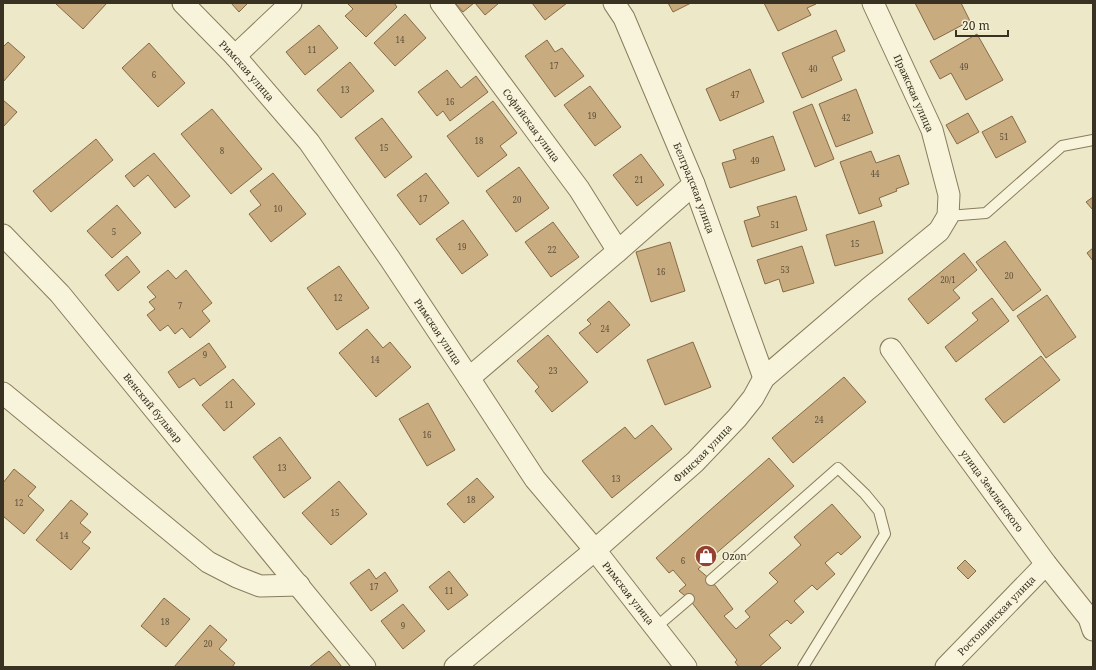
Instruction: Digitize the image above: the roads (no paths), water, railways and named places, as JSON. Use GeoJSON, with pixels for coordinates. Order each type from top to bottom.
{"type":"FeatureCollection","features":[{"type":"Feature","properties":{"kind":"street","name":"Римская улица"},"geometry":{"type":"LineString","coordinates":[[183,3],[235,56],[310,142],[394,265],[534,479],[595,550],[686,667]]}},
{"type":"Feature","properties":{"kind":"street"},"geometry":{"type":"LineString","coordinates":[[235,56],[292,3]]}},
{"type":"Feature","properties":{"kind":"street","name":"Софийская улица"},"geometry":{"type":"LineString","coordinates":[[441,3],[579,189],[618,251]]}},
{"type":"Feature","properties":{"kind":"street","name":"Белградская улица"},"geometry":{"type":"LineString","coordinates":[[614,3],[624,18],[694,184],[764,378]]}},
{"type":"Feature","properties":{"kind":"street","name":"Пражская улица"},"geometry":{"type":"LineString","coordinates":[[873,3],[932,130],[949,195],[944,224]]}},
{"type":"Feature","properties":{"kind":"street"},"geometry":{"type":"LineString","coordinates":[[469,378],[694,184]]}},
{"type":"Feature","properties":{"kind":"street","name":"Финская улица"},"geometry":{"type":"LineString","coordinates":[[454,667],[595,550],[695,462],[753,398],[764,378],[944,224]]}},
{"type":"Feature","properties":{"kind":"street","name":"Венский бульвар"},"geometry":{"type":"LineString","coordinates":[[3,235],[60,294],[365,667]]}},
{"type":"Feature","properties":{"kind":"street","name":"улица Землянского"},"geometry":{"type":"LineString","coordinates":[[891,349],[1046,564],[1089,618],[1093,630]]}},
{"type":"Feature","properties":{"kind":"street"},"geometry":{"type":"LineString","coordinates":[[3,393],[208,562],[237,577],[260,586],[299,585]]}},
{"type":"Feature","properties":{"kind":"street","name":"Ростошинская улица"},"geometry":{"type":"LineString","coordinates":[[946,667],[1046,564]]}},
{"type":"Feature","properties":{"kind":"lane"},"geometry":{"type":"LineString","coordinates":[[944,224],[986,213],[1062,146],[1093,140]]}},
{"type":"Feature","properties":{"kind":"lane"},"geometry":{"type":"LineString","coordinates":[[711,580],[838,468],[865,494],[879,511],[885,534],[803,667]]}},
{"type":"Feature","properties":{"kind":"lane"},"geometry":{"type":"LineString","coordinates":[[655,628],[689,599]]}},
{"type":"Feature","properties":{"kind":"place","name":"Ozon"},"geometry":{"type":"Point","coordinates":[706,556]}}]}
